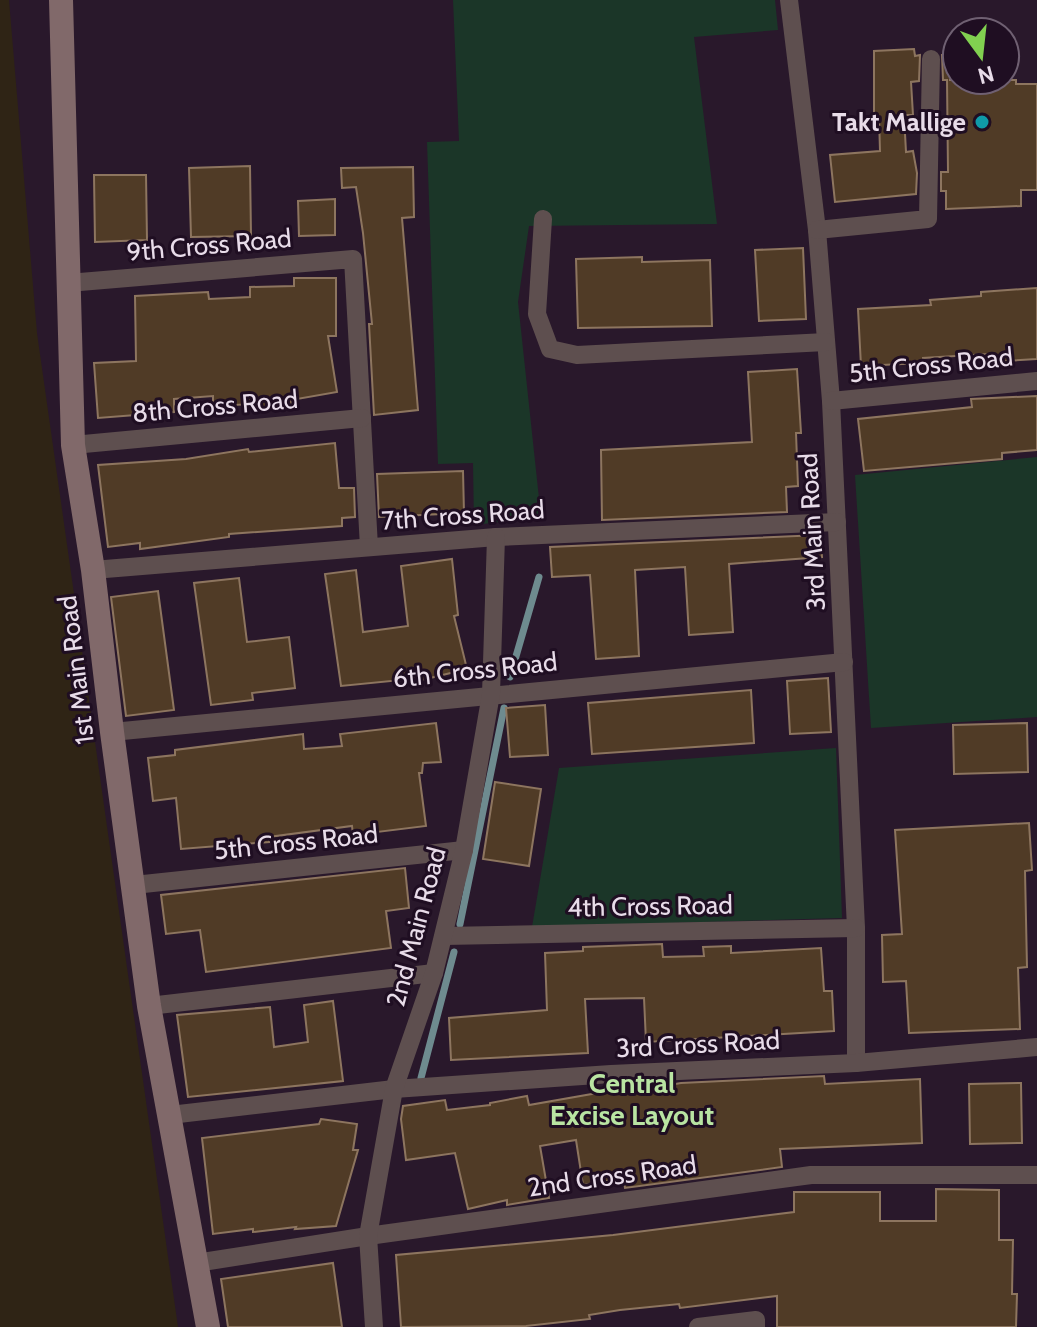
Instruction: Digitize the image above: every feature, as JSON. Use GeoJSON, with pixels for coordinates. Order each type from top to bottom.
{"type":"FeatureCollection","features":[{"type":"Feature","properties":{"kind":"street","name":"1st Main Road"},"geometry":{"type":"LineString","coordinates":[[61,0],[73,445],[93,570],[149,1006],[208,1327]]}},
{"type":"Feature","properties":{"kind":"street","name":"3rd Main Road"},"geometry":{"type":"LineString","coordinates":[[789,0],[817,230],[831,401],[856,928],[856,1063]]}},
{"type":"Feature","properties":{"kind":"street"},"geometry":{"type":"LineString","coordinates":[[817,230],[928,219],[931,59]]}},
{"type":"Feature","properties":{"kind":"street"},"geometry":{"type":"LineString","coordinates":[[543,219],[537,314],[550,349],[577,355],[826,342]]}},
{"type":"Feature","properties":{"kind":"street","name":"9th Cross Road"},"geometry":{"type":"LineString","coordinates":[[68,283],[353,259],[362,418]]}},
{"type":"Feature","properties":{"kind":"street","name":"5th Cross Road"},"geometry":{"type":"LineString","coordinates":[[831,401],[1037,381]]}},
{"type":"Feature","properties":{"kind":"street"},"geometry":{"type":"LineString","coordinates":[[362,418],[369,547]]}},
{"type":"Feature","properties":{"kind":"street","name":"8th Cross Road"},"geometry":{"type":"LineString","coordinates":[[73,445],[362,418]]}},
{"type":"Feature","properties":{"kind":"street","name":"7th Cross Road"},"geometry":{"type":"LineString","coordinates":[[93,570],[496,537],[837,522]]}},
{"type":"Feature","properties":{"kind":"street","name":"2nd Main Road"},"geometry":{"type":"LineString","coordinates":[[374,1327],[368,1236],[394,1089],[434,973],[464,850],[491,694],[496,537]]}},
{"type":"Feature","properties":{"kind":"street","name":"6th Cross Road"},"geometry":{"type":"LineString","coordinates":[[112,732],[844,662]]}},
{"type":"Feature","properties":{"kind":"street","name":"5th Cross Road"},"geometry":{"type":"LineString","coordinates":[[134,885],[464,850]]}},
{"type":"Feature","properties":{"kind":"street","name":"4th Cross Road"},"geometry":{"type":"LineString","coordinates":[[444,936],[856,928]]}},
{"type":"Feature","properties":{"kind":"street"},"geometry":{"type":"LineString","coordinates":[[149,1006],[434,973]]}},
{"type":"Feature","properties":{"kind":"street","name":"3rd Cross Road"},"geometry":{"type":"LineString","coordinates":[[170,1115],[394,1089],[611,1074],[856,1063],[1037,1047]]}},
{"type":"Feature","properties":{"kind":"street","name":"2nd Cross Road"},"geometry":{"type":"LineString","coordinates":[[196,1263],[811,1175],[1037,1175]]}},
{"type":"Feature","properties":{"kind":"street"},"geometry":{"type":"LineString","coordinates":[[698,1327],[756,1324]]}},
{"type":"Feature","properties":{"kind":"shaded area"},"geometry":{"type":"Polygon","coordinates":[[[0,0],[9,0],[37,333],[178,1327],[0,1327],[0,0]]]}},
{"type":"Feature","properties":{"kind":"green space"},"geometry":{"type":"Polygon","coordinates":[[[453,0],[775,0],[778,30],[694,37],[717,224],[529,226],[518,302],[541,517],[474,525],[473,463],[438,464],[427,142],[459,141],[453,0]]]}},
{"type":"Feature","properties":{"kind":"green space"},"geometry":{"type":"Polygon","coordinates":[[[1037,457],[1037,717],[871,728],[855,475],[1037,457]]]}},
{"type":"Feature","properties":{"kind":"green space"},"geometry":{"type":"Polygon","coordinates":[[[836,748],[842,918],[532,927],[559,768],[836,748]]]}},
{"type":"Feature","properties":{"kind":"building"},"geometry":{"type":"Polygon","coordinates":[[[914,49],[915,56],[920,55],[919,81],[911,82],[913,115],[904,115],[906,152],[913,151],[917,173],[916,194],[835,202],[830,155],[880,151],[879,117],[874,117],[874,51],[914,49]]]}},
{"type":"Feature","properties":{"kind":"building"},"geometry":{"type":"Polygon","coordinates":[[[1021,84],[1037,84],[1037,190],[1021,190],[1021,206],[946,209],[946,191],[941,191],[941,172],[948,172],[947,96],[1021,96],[1021,84]]]}},
{"type":"Feature","properties":{"kind":"building"},"geometry":{"type":"Polygon","coordinates":[[[250,166],[251,236],[191,237],[189,168],[250,166]]]}},
{"type":"Feature","properties":{"kind":"building"},"geometry":{"type":"Polygon","coordinates":[[[413,167],[414,217],[402,218],[418,410],[374,415],[369,324],[372,324],[363,233],[356,187],[342,188],[341,168],[413,167]]]}},
{"type":"Feature","properties":{"kind":"building"},"geometry":{"type":"Polygon","coordinates":[[[94,175],[146,175],[147,240],[95,242],[94,175]]]}},
{"type":"Feature","properties":{"kind":"building"},"geometry":{"type":"Polygon","coordinates":[[[335,199],[335,235],[299,236],[298,201],[335,199]]]}},
{"type":"Feature","properties":{"kind":"building"},"geometry":{"type":"Polygon","coordinates":[[[803,248],[806,319],[759,321],[755,250],[803,248]]]}},
{"type":"Feature","properties":{"kind":"building"},"geometry":{"type":"Polygon","coordinates":[[[642,257],[642,262],[710,260],[712,326],[578,328],[576,259],[642,257]]]}},
{"type":"Feature","properties":{"kind":"building"},"geometry":{"type":"Polygon","coordinates":[[[294,278],[336,278],[336,336],[328,336],[337,392],[291,400],[292,406],[253,409],[253,404],[213,406],[213,396],[174,399],[174,412],[98,418],[94,363],[136,361],[135,296],[208,292],[209,299],[250,297],[250,287],[294,286],[294,278]]]}},
{"type":"Feature","properties":{"kind":"building"},"geometry":{"type":"Polygon","coordinates":[[[1037,288],[1037,359],[988,362],[988,354],[923,358],[923,363],[861,366],[858,309],[931,305],[930,300],[1037,288]]]}},
{"type":"Feature","properties":{"kind":"building"},"geometry":{"type":"Polygon","coordinates":[[[797,369],[801,433],[796,433],[798,486],[786,487],[787,512],[602,520],[601,450],[752,442],[748,372],[797,369]]]}},
{"type":"Feature","properties":{"kind":"building"},"geometry":{"type":"Polygon","coordinates":[[[1037,396],[1037,450],[1002,453],[1002,459],[864,471],[858,419],[972,407],[971,399],[1037,396]]]}},
{"type":"Feature","properties":{"kind":"building"},"geometry":{"type":"Polygon","coordinates":[[[335,443],[339,488],[354,488],[355,517],[342,518],[342,526],[229,534],[229,537],[140,549],[140,543],[108,547],[98,465],[335,443]]]}},
{"type":"Feature","properties":{"kind":"building"},"geometry":{"type":"Polygon","coordinates":[[[463,471],[464,513],[379,517],[377,474],[463,471]]]}},
{"type":"Feature","properties":{"kind":"building"},"geometry":{"type":"Polygon","coordinates":[[[820,535],[822,557],[729,564],[733,632],[689,635],[685,567],[635,570],[639,656],[596,659],[590,575],[552,577],[550,547],[820,535]]]}},
{"type":"Feature","properties":{"kind":"building"},"geometry":{"type":"Polygon","coordinates":[[[452,559],[458,615],[454,616],[467,669],[422,680],[341,686],[325,574],[356,570],[363,632],[408,626],[401,566],[452,559]]]}},
{"type":"Feature","properties":{"kind":"building"},"geometry":{"type":"Polygon","coordinates":[[[239,578],[247,642],[289,637],[295,688],[252,693],[253,700],[211,705],[194,583],[239,578]]]}},
{"type":"Feature","properties":{"kind":"building"},"geometry":{"type":"Polygon","coordinates":[[[158,591],[174,710],[126,716],[111,597],[158,591]]]}},
{"type":"Feature","properties":{"kind":"building"},"geometry":{"type":"Polygon","coordinates":[[[828,678],[831,732],[790,734],[787,681],[828,678]]]}},
{"type":"Feature","properties":{"kind":"building"},"geometry":{"type":"Polygon","coordinates":[[[751,690],[754,743],[592,754],[588,703],[751,690]]]}},
{"type":"Feature","properties":{"kind":"building"},"geometry":{"type":"Polygon","coordinates":[[[545,705],[548,755],[510,757],[506,708],[545,705]]]}},
{"type":"Feature","properties":{"kind":"building"},"geometry":{"type":"Polygon","coordinates":[[[436,723],[441,762],[423,763],[422,773],[419,773],[426,826],[353,835],[352,826],[269,837],[269,842],[181,849],[176,798],[153,801],[148,758],[175,755],[175,750],[303,734],[304,749],[342,746],[340,734],[436,723]]]}},
{"type":"Feature","properties":{"kind":"building"},"geometry":{"type":"Polygon","coordinates":[[[1027,723],[1028,772],[954,774],[953,725],[1027,723]]]}},
{"type":"Feature","properties":{"kind":"building"},"geometry":{"type":"Polygon","coordinates":[[[495,782],[541,789],[529,866],[483,859],[495,782]]]}},
{"type":"Feature","properties":{"kind":"building"},"geometry":{"type":"Polygon","coordinates":[[[1029,823],[1032,870],[1025,871],[1027,967],[1018,968],[1020,1029],[909,1033],[906,981],[883,982],[882,935],[902,934],[895,830],[1029,823]]]}},
{"type":"Feature","properties":{"kind":"building"},"geometry":{"type":"Polygon","coordinates":[[[405,868],[409,908],[386,911],[391,948],[206,972],[200,930],[166,934],[161,895],[405,868]]]}},
{"type":"Feature","properties":{"kind":"building"},"geometry":{"type":"Polygon","coordinates":[[[662,944],[663,957],[704,956],[703,947],[731,946],[731,953],[821,948],[824,991],[832,991],[834,1031],[646,1042],[644,998],[585,999],[588,1053],[451,1060],[449,1018],[547,1010],[545,953],[583,951],[583,947],[662,944]]]}},
{"type":"Feature","properties":{"kind":"building"},"geometry":{"type":"Polygon","coordinates":[[[333,1001],[343,1081],[188,1097],[177,1015],[270,1007],[274,1047],[308,1042],[304,1005],[333,1001]]]}},
{"type":"Feature","properties":{"kind":"building"},"geometry":{"type":"Polygon","coordinates":[[[824,1076],[825,1084],[920,1079],[922,1143],[780,1149],[782,1167],[625,1188],[623,1178],[583,1185],[576,1140],[540,1146],[549,1198],[507,1205],[507,1200],[468,1209],[455,1153],[406,1160],[401,1119],[403,1106],[445,1100],[447,1110],[490,1105],[527,1096],[529,1105],[650,1084],[651,1088],[681,1083],[824,1076]]]}},
{"type":"Feature","properties":{"kind":"building"},"geometry":{"type":"Polygon","coordinates":[[[1021,1083],[1022,1143],[970,1144],[969,1084],[1021,1083]]]}},
{"type":"Feature","properties":{"kind":"building"},"geometry":{"type":"Polygon","coordinates":[[[321,1119],[357,1124],[353,1150],[358,1150],[336,1226],[213,1234],[202,1138],[319,1124],[321,1119]]]}},
{"type":"Feature","properties":{"kind":"building"},"geometry":{"type":"Polygon","coordinates":[[[936,1189],[999,1190],[999,1240],[1013,1240],[1012,1294],[1017,1294],[1016,1327],[777,1327],[777,1296],[680,1308],[679,1304],[620,1310],[589,1315],[590,1319],[526,1326],[401,1327],[396,1255],[613,1235],[794,1212],[794,1192],[880,1192],[880,1221],[936,1221],[936,1189]]]}},
{"type":"Feature","properties":{"kind":"building"},"geometry":{"type":"Polygon","coordinates":[[[333,1263],[342,1327],[228,1327],[221,1279],[333,1263]]]}},
{"type":"Feature","properties":{"kind":"waterway"},"geometry":{"type":"LineString","coordinates":[[510,677],[539,577]]}},
{"type":"Feature","properties":{"kind":"waterway"},"geometry":{"type":"LineString","coordinates":[[460,924],[504,708]]}},
{"type":"Feature","properties":{"kind":"waterway"},"geometry":{"type":"LineString","coordinates":[[421,1078],[454,952]]}},
{"type":"Feature","properties":{"kind":"place","name":"Takt Mallige"},"geometry":{"type":"Point","coordinates":[982,122]}},
{"type":"Feature","properties":{"kind":"district","name":"Central Excise Layout"},"geometry":{"type":"Point","coordinates":[632,1099]}}]}
